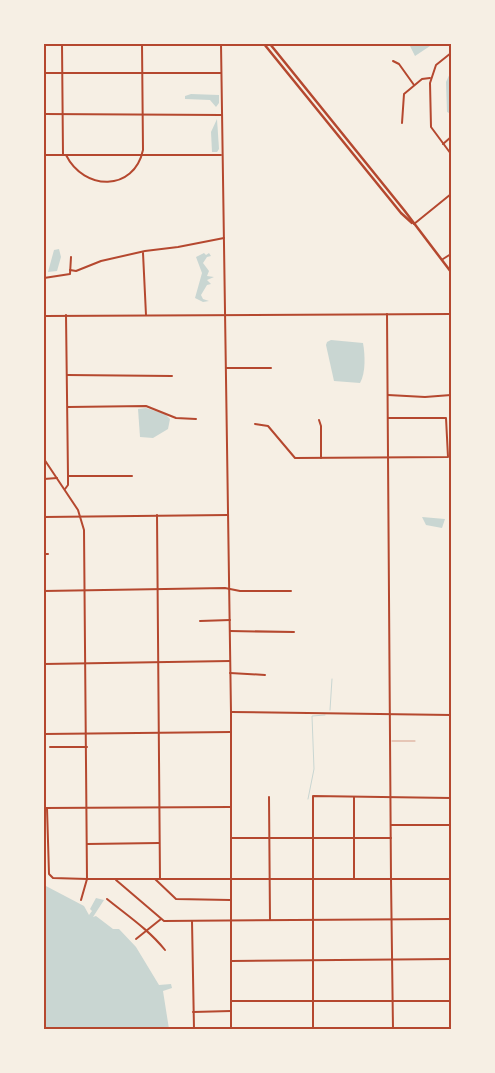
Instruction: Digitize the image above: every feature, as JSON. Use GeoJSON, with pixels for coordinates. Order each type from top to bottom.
{"type":"FeatureCollection","features":[{"type":"Feature","properties":{"kind":"main road"},"geometry":{"type":"LineString","coordinates":[[264,44],[400,213],[414,224]]}},
{"type":"Feature","properties":{"kind":"main road"},"geometry":{"type":"LineString","coordinates":[[270,44],[451,272]]}},
{"type":"Feature","properties":{"kind":"street"},"geometry":{"type":"LineString","coordinates":[[62,44],[65,155],[79,173],[89,179],[103,182],[116,180],[127,175],[135,167],[142,155],[142,44]]}},
{"type":"Feature","properties":{"kind":"street"},"geometry":{"type":"LineString","coordinates":[[221,44],[220,115],[226,315],[231,712],[231,1029]]}},
{"type":"Feature","properties":{"kind":"street"},"geometry":{"type":"LineString","coordinates":[[451,53],[439,61],[430,78],[431,127],[451,154]]}},
{"type":"Feature","properties":{"kind":"street"},"geometry":{"type":"LineString","coordinates":[[393,61],[400,64],[414,85]]}},
{"type":"Feature","properties":{"kind":"street"},"geometry":{"type":"LineString","coordinates":[[44,73],[221,73]]}},
{"type":"Feature","properties":{"kind":"street"},"geometry":{"type":"LineString","coordinates":[[402,123],[403,96],[422,79],[430,78]]}},
{"type":"Feature","properties":{"kind":"street"},"geometry":{"type":"LineString","coordinates":[[44,114],[220,115]]}},
{"type":"Feature","properties":{"kind":"street"},"geometry":{"type":"LineString","coordinates":[[443,144],[451,137]]}},
{"type":"Feature","properties":{"kind":"street"},"geometry":{"type":"LineString","coordinates":[[44,155],[221,155]]}},
{"type":"Feature","properties":{"kind":"street"},"geometry":{"type":"LineString","coordinates":[[414,224],[451,194]]}},
{"type":"Feature","properties":{"kind":"street"},"geometry":{"type":"LineString","coordinates":[[70,270],[76,271],[101,261],[143,252],[224,238]]}},
{"type":"Feature","properties":{"kind":"street"},"geometry":{"type":"LineString","coordinates":[[143,252],[146,315]]}},
{"type":"Feature","properties":{"kind":"street"},"geometry":{"type":"LineString","coordinates":[[442,260],[451,254]]}},
{"type":"Feature","properties":{"kind":"street"},"geometry":{"type":"LineString","coordinates":[[44,278],[65,277],[70,274],[71,257]]}},
{"type":"Feature","properties":{"kind":"street"},"geometry":{"type":"LineString","coordinates":[[387,314],[393,1029]]}},
{"type":"Feature","properties":{"kind":"street"},"geometry":{"type":"LineString","coordinates":[[44,316],[451,314]]}},
{"type":"Feature","properties":{"kind":"street"},"geometry":{"type":"LineString","coordinates":[[65,489],[68,485],[66,315]]}},
{"type":"Feature","properties":{"kind":"street"},"geometry":{"type":"LineString","coordinates":[[226,368],[271,368]]}},
{"type":"Feature","properties":{"kind":"street"},"geometry":{"type":"LineString","coordinates":[[67,375],[172,376]]}},
{"type":"Feature","properties":{"kind":"street"},"geometry":{"type":"LineString","coordinates":[[388,395],[426,397],[451,395]]}},
{"type":"Feature","properties":{"kind":"street"},"geometry":{"type":"LineString","coordinates":[[68,407],[146,406],[176,418],[196,419]]}},
{"type":"Feature","properties":{"kind":"street"},"geometry":{"type":"LineString","coordinates":[[255,424],[268,426],[293,457],[448,457],[446,418],[388,418]]}},
{"type":"Feature","properties":{"kind":"street"},"geometry":{"type":"LineString","coordinates":[[319,420],[321,426],[321,458]]}},
{"type":"Feature","properties":{"kind":"street"},"geometry":{"type":"LineString","coordinates":[[44,460],[65,489],[81,516],[85,537],[87,879],[81,900]]}},
{"type":"Feature","properties":{"kind":"street"},"geometry":{"type":"LineString","coordinates":[[68,476],[132,476]]}},
{"type":"Feature","properties":{"kind":"street"},"geometry":{"type":"LineString","coordinates":[[44,479],[57,478]]}},
{"type":"Feature","properties":{"kind":"street"},"geometry":{"type":"LineString","coordinates":[[157,515],[160,880]]}},
{"type":"Feature","properties":{"kind":"street"},"geometry":{"type":"LineString","coordinates":[[44,517],[228,515]]}},
{"type":"Feature","properties":{"kind":"street"},"geometry":{"type":"LineString","coordinates":[[44,590],[291,592]]}},
{"type":"Feature","properties":{"kind":"street"},"geometry":{"type":"LineString","coordinates":[[200,620],[230,620]]}},
{"type":"Feature","properties":{"kind":"street"},"geometry":{"type":"LineString","coordinates":[[230,631],[294,632]]}},
{"type":"Feature","properties":{"kind":"street"},"geometry":{"type":"LineString","coordinates":[[44,664],[230,661]]}},
{"type":"Feature","properties":{"kind":"street"},"geometry":{"type":"LineString","coordinates":[[230,673],[264,675]]}},
{"type":"Feature","properties":{"kind":"street"},"geometry":{"type":"LineString","coordinates":[[231,712],[451,715]]}},
{"type":"Feature","properties":{"kind":"street"},"geometry":{"type":"LineString","coordinates":[[44,734],[231,732]]}},
{"type":"Feature","properties":{"kind":"street"},"geometry":{"type":"LineString","coordinates":[[50,747],[87,747]]}},
{"type":"Feature","properties":{"kind":"street"},"geometry":{"type":"LineString","coordinates":[[312,1029],[313,796],[451,798]]}},
{"type":"Feature","properties":{"kind":"street"},"geometry":{"type":"LineString","coordinates":[[354,796],[354,879]]}},
{"type":"Feature","properties":{"kind":"street"},"geometry":{"type":"LineString","coordinates":[[269,798],[270,920]]}},
{"type":"Feature","properties":{"kind":"street"},"geometry":{"type":"LineString","coordinates":[[44,808],[230,807]]}},
{"type":"Feature","properties":{"kind":"street"},"geometry":{"type":"LineString","coordinates":[[47,808],[49,874],[53,878],[155,880],[451,879]]}},
{"type":"Feature","properties":{"kind":"street"},"geometry":{"type":"LineString","coordinates":[[391,825],[451,825]]}},
{"type":"Feature","properties":{"kind":"street"},"geometry":{"type":"LineString","coordinates":[[230,838],[391,838]]}},
{"type":"Feature","properties":{"kind":"street"},"geometry":{"type":"LineString","coordinates":[[87,844],[159,843]]}},
{"type":"Feature","properties":{"kind":"street"},"geometry":{"type":"LineString","coordinates":[[116,879],[161,919],[192,921],[451,920]]}},
{"type":"Feature","properties":{"kind":"street"},"geometry":{"type":"LineString","coordinates":[[155,880],[176,898],[230,900]]}},
{"type":"Feature","properties":{"kind":"street"},"geometry":{"type":"LineString","coordinates":[[107,899],[147,931],[150,931],[165,950]]}},
{"type":"Feature","properties":{"kind":"street"},"geometry":{"type":"LineString","coordinates":[[136,939],[161,919]]}},
{"type":"Feature","properties":{"kind":"street"},"geometry":{"type":"LineString","coordinates":[[192,921],[194,1029]]}},
{"type":"Feature","properties":{"kind":"street"},"geometry":{"type":"LineString","coordinates":[[231,961],[451,959]]}},
{"type":"Feature","properties":{"kind":"street"},"geometry":{"type":"LineString","coordinates":[[231,1001],[451,1000]]}},
{"type":"Feature","properties":{"kind":"street"},"geometry":{"type":"LineString","coordinates":[[193,1012],[231,1011]]}},
{"type":"Feature","properties":{"kind":"lane"},"geometry":{"type":"LineString","coordinates":[[390,741],[415,740]]}},
{"type":"Feature","properties":{"kind":"shaded area"},"geometry":{"type":"Polygon","coordinates":[[[405,44],[433,44],[415,56],[410,46],[405,44]]]}},
{"type":"Feature","properties":{"kind":"shaded area"},"geometry":{"type":"Polygon","coordinates":[[[451,71],[451,111],[449,113],[447,112],[446,82],[451,71]]]}},
{"type":"Feature","properties":{"kind":"shaded area"},"geometry":{"type":"Polygon","coordinates":[[[191,94],[219,95],[219,103],[216,107],[210,100],[185,99],[185,96],[191,94]]]}},
{"type":"Feature","properties":{"kind":"shaded area"},"geometry":{"type":"Polygon","coordinates":[[[217,119],[219,149],[217,152],[212,152],[211,132],[217,119]]]}},
{"type":"Feature","properties":{"kind":"shaded area"},"geometry":{"type":"Polygon","coordinates":[[[59,249],[61,257],[57,271],[48,272],[54,250],[59,249]]]}},
{"type":"Feature","properties":{"kind":"shaded area"},"geometry":{"type":"Polygon","coordinates":[[[204,253],[206,255],[209,253],[211,256],[207,257],[203,263],[209,271],[207,276],[214,277],[207,280],[211,284],[207,285],[201,295],[203,299],[209,301],[203,302],[195,298],[202,273],[196,257],[204,253]]]}},
{"type":"Feature","properties":{"kind":"shaded area"},"geometry":{"type":"Polygon","coordinates":[[[331,340],[363,343],[365,358],[360,383],[334,381],[326,345],[331,340]]]}},
{"type":"Feature","properties":{"kind":"shaded area"},"geometry":{"type":"Polygon","coordinates":[[[146,408],[165,414],[170,419],[168,429],[153,438],[140,437],[138,409],[146,408]]]}},
{"type":"Feature","properties":{"kind":"shaded area"},"geometry":{"type":"Polygon","coordinates":[[[422,517],[445,519],[442,528],[426,525],[422,517]]]}},
{"type":"Feature","properties":{"kind":"shaded area"},"geometry":{"type":"Polygon","coordinates":[[[44,885],[84,906],[89,915],[96,898],[104,900],[93,917],[96,916],[113,929],[119,929],[136,947],[159,985],[171,984],[172,988],[163,991],[169,1029],[44,1029],[44,885]]]}},
{"type":"Feature","properties":{"kind":"waterway"},"geometry":{"type":"LineString","coordinates":[[330,710],[332,679]]}},
{"type":"Feature","properties":{"kind":"waterway"},"geometry":{"type":"LineString","coordinates":[[308,799],[314,769],[312,716],[325,715]]}}]}
